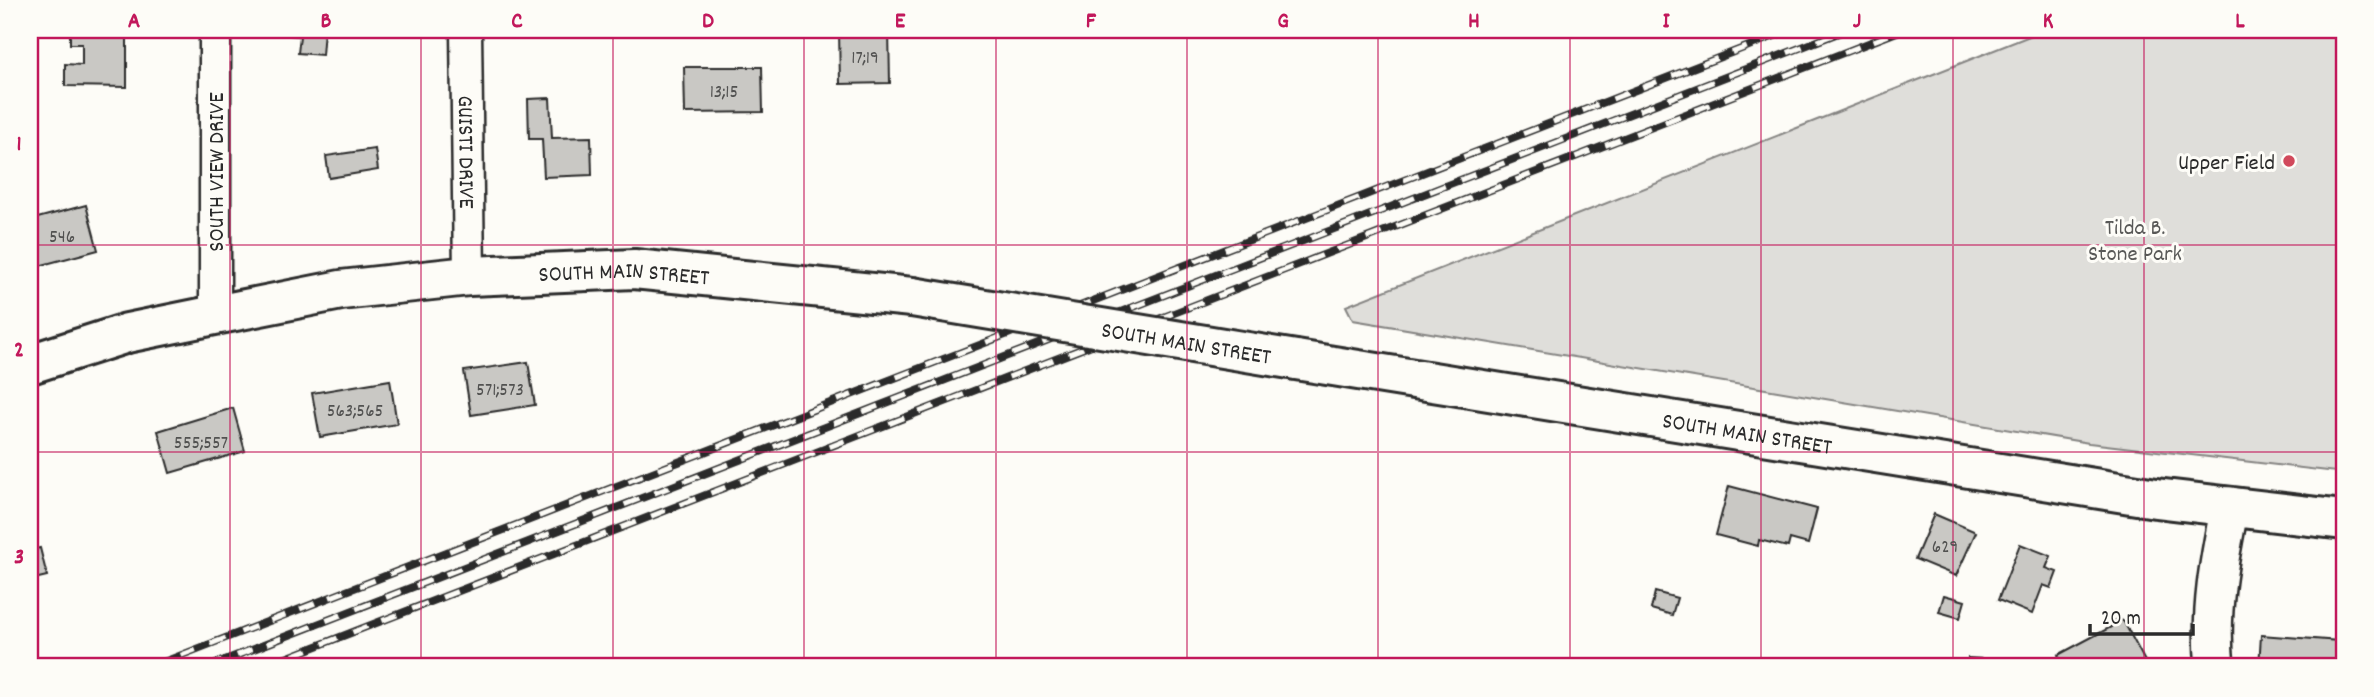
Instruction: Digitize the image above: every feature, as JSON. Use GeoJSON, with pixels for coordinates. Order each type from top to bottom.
{"type":"FeatureCollection","features":[{"type":"Feature","properties":{"kind":"main road","name":"SOUTH MAIN STREET"},"geometry":{"type":"LineString","coordinates":[[30,364],[127,333],[341,290],[470,276],[634,269],[912,297],[2104,490],[2344,520]]}},
{"type":"Feature","properties":{"kind":"street","name":"SOUTH VIEW DRIVE"},"geometry":{"type":"LineString","coordinates":[[215,30],[215,315]]}},
{"type":"Feature","properties":{"kind":"street","name":"GUISTI DRIVE"},"geometry":{"type":"LineString","coordinates":[[466,30],[470,276]]}},
{"type":"Feature","properties":{"kind":"street"},"geometry":{"type":"LineString","coordinates":[[2215,667],[2213,605],[2230,506]]}},
{"type":"Feature","properties":{"kind":"green space","name":"Tilda B. Stone Park"},"geometry":{"type":"Polygon","coordinates":[[[2045,30],[2344,30],[2344,473],[2089,443],[1353,320],[1346,306],[2045,30]]]}},
{"type":"Feature","properties":{"kind":"building"},"geometry":{"type":"Polygon","coordinates":[[[81,30],[127,30],[127,87],[65,86],[65,64],[82,65],[82,44],[70,44],[70,32],[81,33],[81,30]]]}},
{"type":"Feature","properties":{"kind":"building"},"geometry":{"type":"Polygon","coordinates":[[[279,30],[324,30],[322,55],[298,53],[300,36],[279,34],[279,30]]]}},
{"type":"Feature","properties":{"kind":"building"},"geometry":{"type":"Polygon","coordinates":[[[839,30],[889,30],[890,83],[840,84],[839,30]]]}},
{"type":"Feature","properties":{"kind":"building"},"geometry":{"type":"Polygon","coordinates":[[[684,67],[762,67],[763,112],[685,113],[684,67]]]}},
{"type":"Feature","properties":{"kind":"building"},"geometry":{"type":"Polygon","coordinates":[[[550,98],[552,138],[591,137],[592,175],[544,177],[542,139],[529,139],[528,99],[550,98]]]}},
{"type":"Feature","properties":{"kind":"building"},"geometry":{"type":"Polygon","coordinates":[[[375,149],[378,170],[329,178],[326,156],[375,149]]]}},
{"type":"Feature","properties":{"kind":"building"},"geometry":{"type":"Polygon","coordinates":[[[86,205],[98,250],[31,268],[30,220],[86,205]]]}},
{"type":"Feature","properties":{"kind":"building"},"geometry":{"type":"Polygon","coordinates":[[[528,362],[535,405],[471,415],[464,371],[528,362]]]}},
{"type":"Feature","properties":{"kind":"building"},"geometry":{"type":"Polygon","coordinates":[[[390,380],[397,424],[320,437],[312,393],[390,380]]]}},
{"type":"Feature","properties":{"kind":"building"},"geometry":{"type":"Polygon","coordinates":[[[233,408],[245,451],[170,473],[158,431],[233,408]]]}},
{"type":"Feature","properties":{"kind":"building"},"geometry":{"type":"Polygon","coordinates":[[[1729,486],[1817,509],[1808,544],[1790,539],[1788,547],[1759,540],[1758,546],[1716,535],[1729,486]]]}},
{"type":"Feature","properties":{"kind":"building"},"geometry":{"type":"Polygon","coordinates":[[[1934,514],[1976,532],[1956,576],[1915,559],[1934,514]]]}},
{"type":"Feature","properties":{"kind":"building"},"geometry":{"type":"Polygon","coordinates":[[[2020,544],[2051,556],[2046,568],[2057,572],[2051,588],[2043,585],[2032,614],[1998,600],[2020,544]]]}},
{"type":"Feature","properties":{"kind":"building"},"geometry":{"type":"Polygon","coordinates":[[[40,548],[47,576],[30,580],[30,550],[40,548]]]}},
{"type":"Feature","properties":{"kind":"building"},"geometry":{"type":"Polygon","coordinates":[[[1655,592],[1677,598],[1672,615],[1651,609],[1655,592]]]}},
{"type":"Feature","properties":{"kind":"building"},"geometry":{"type":"Polygon","coordinates":[[[1944,595],[1965,601],[1960,618],[1939,612],[1944,595]]]}},
{"type":"Feature","properties":{"kind":"building"},"geometry":{"type":"Polygon","coordinates":[[[2118,618],[2124,622],[2148,667],[2064,667],[2058,655],[2111,627],[2112,622],[2118,618]]]}},
{"type":"Feature","properties":{"kind":"building"},"geometry":{"type":"Polygon","coordinates":[[[2261,635],[2339,641],[2337,667],[2259,667],[2261,635]]]}},
{"type":"Feature","properties":{"kind":"building"},"geometry":{"type":"Polygon","coordinates":[[[1968,658],[1999,660],[1999,664],[2022,665],[1968,667],[1968,658]]]}},
{"type":"Feature","properties":{"kind":"railway"},"geometry":{"type":"LineString","coordinates":[[151,667],[1790,30]]}},
{"type":"Feature","properties":{"kind":"railway"},"geometry":{"type":"LineString","coordinates":[[207,667],[1846,30]]}},
{"type":"Feature","properties":{"kind":"railway"},"geometry":{"type":"LineString","coordinates":[[263,667],[1902,30]]}},
{"type":"Feature","properties":{"kind":"place","name":"Upper Field"},"geometry":{"type":"Point","coordinates":[2289,161]}}]}
